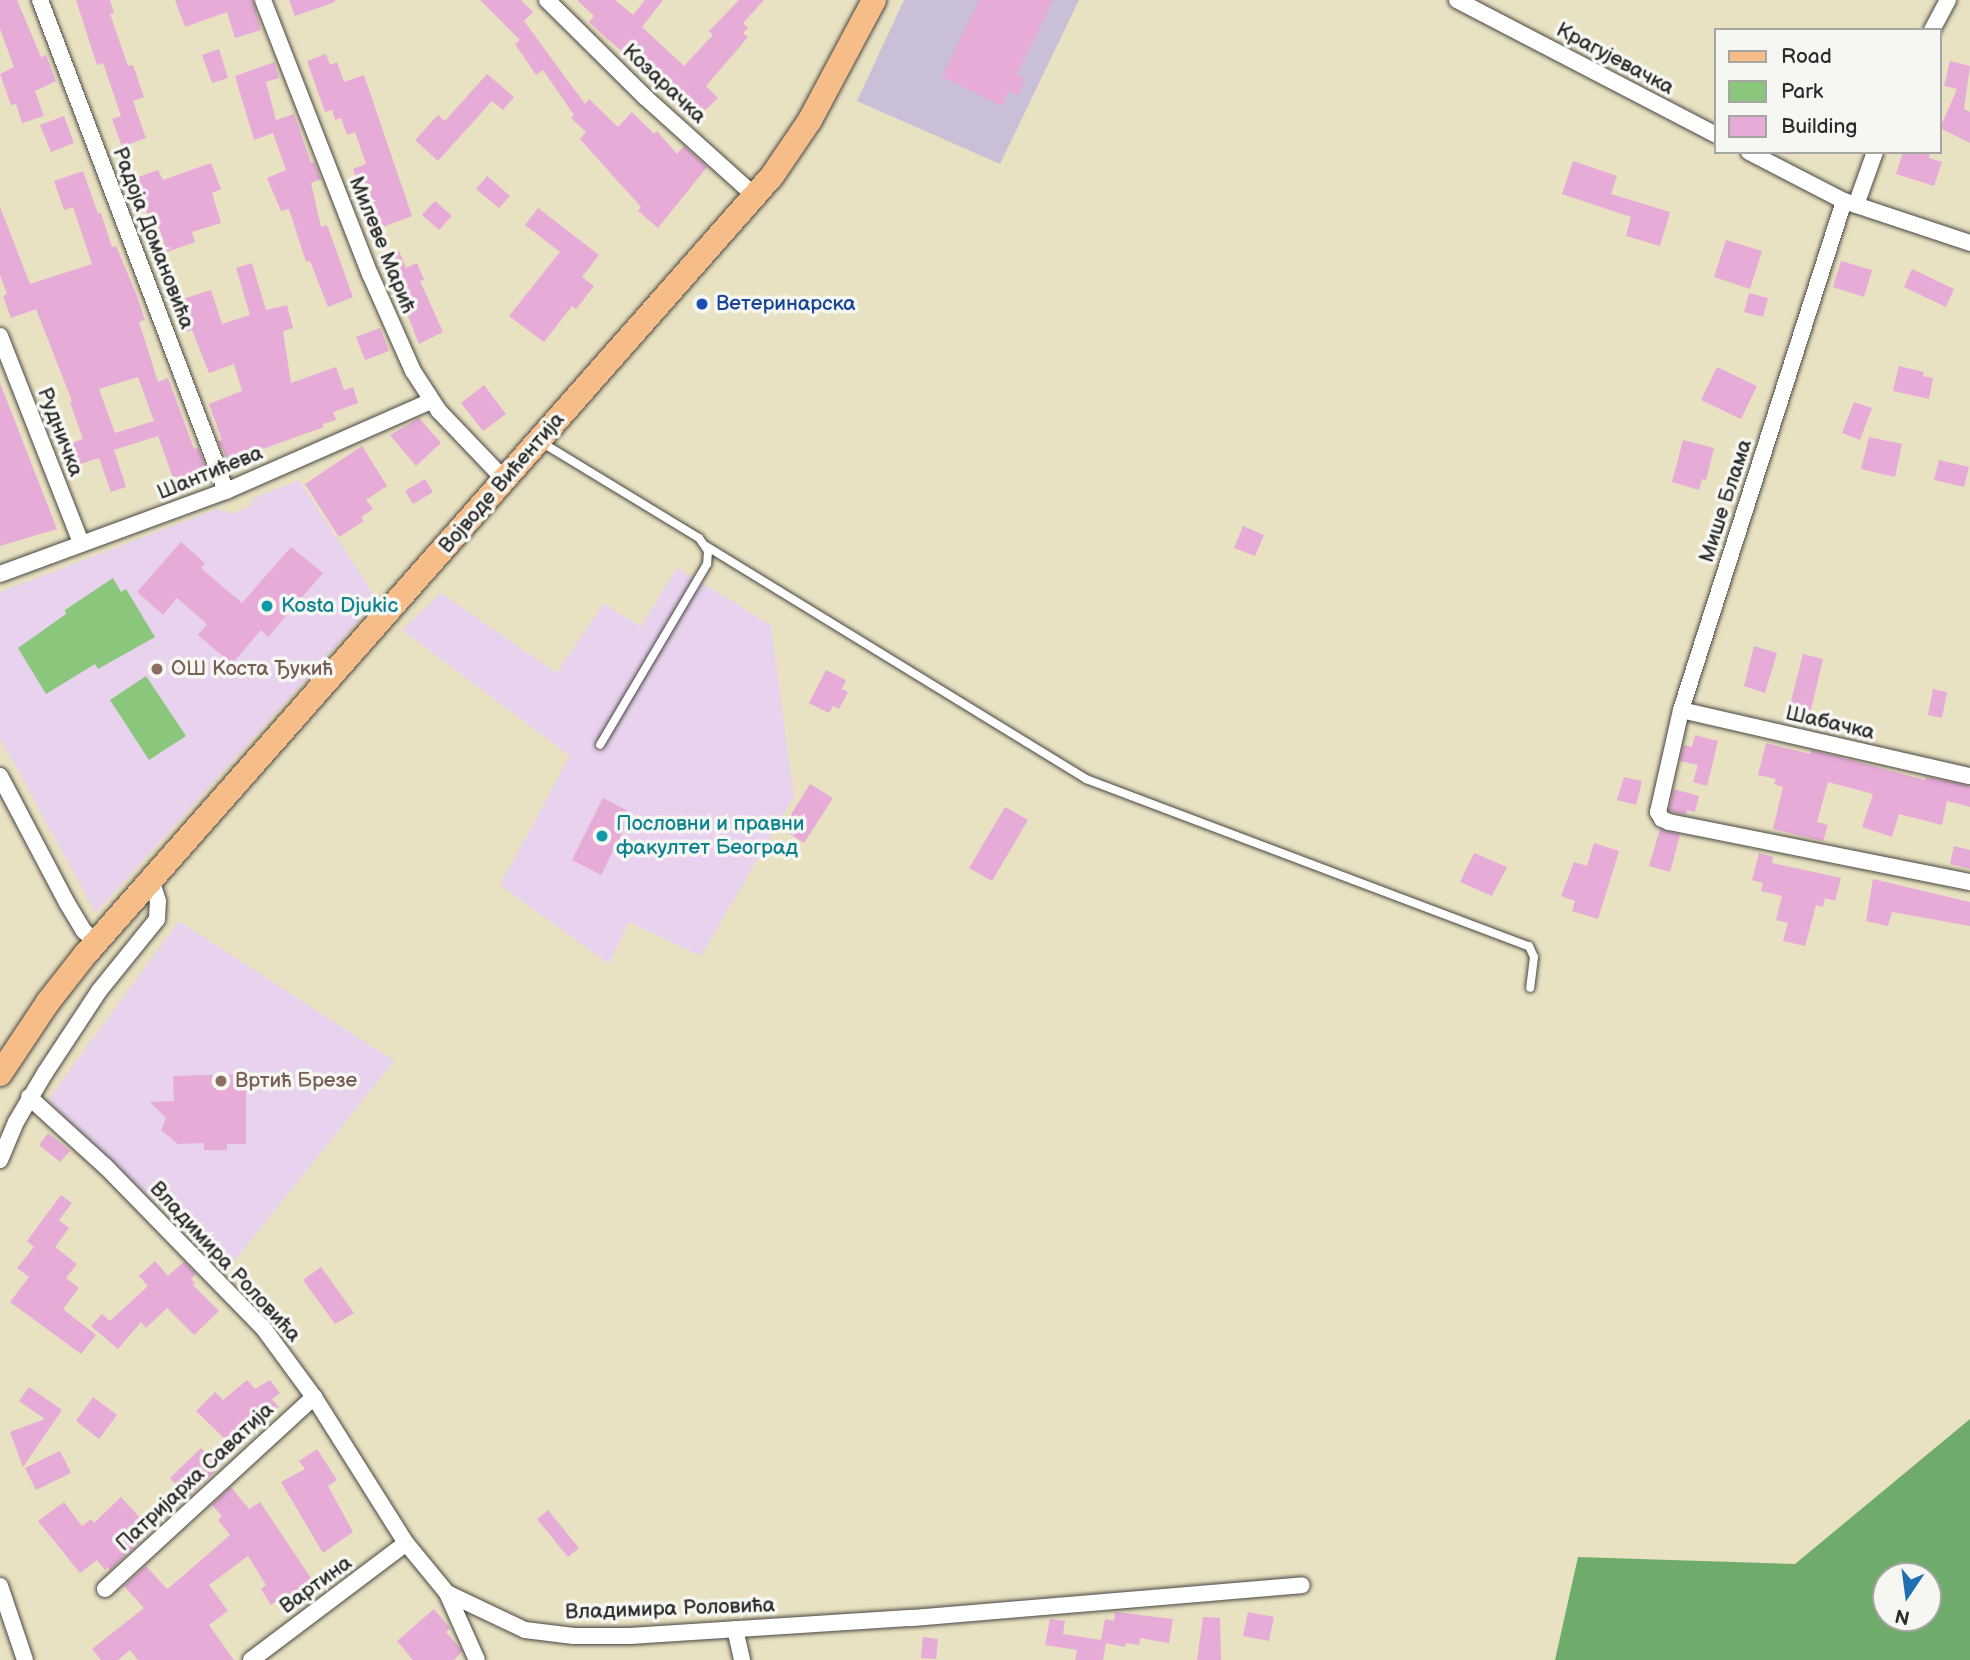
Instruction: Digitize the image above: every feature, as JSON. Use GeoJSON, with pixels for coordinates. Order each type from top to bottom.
{"type":"FeatureCollection","features":[{"type":"Feature","properties":{"kind":"main road","name":"Војводе Вићентија"},"geometry":{"type":"LineString","coordinates":[[0,1074],[48,1002],[97,943],[755,196],[810,120],[874,0]]}},
{"type":"Feature","properties":{"kind":"street","name":"Радоја Домановића"},"geometry":{"type":"LineString","coordinates":[[40,0],[226,491]]}},
{"type":"Feature","properties":{"kind":"street","name":"Милеве Марић"},"geometry":{"type":"LineString","coordinates":[[263,0],[383,306],[431,401],[505,480]]}},
{"type":"Feature","properties":{"kind":"street","name":"Козарачка"},"geometry":{"type":"LineString","coordinates":[[547,0],[645,97],[755,196]]}},
{"type":"Feature","properties":{"kind":"street","name":"Крагујевачка"},"geometry":{"type":"LineString","coordinates":[[1457,0],[1714,134]]}},
{"type":"Feature","properties":{"kind":"street"},"geometry":{"type":"LineString","coordinates":[[1933,28],[1948,0]]}},
{"type":"Feature","properties":{"kind":"street"},"geometry":{"type":"LineString","coordinates":[[1753,154],[1850,203],[1970,243]]}},
{"type":"Feature","properties":{"kind":"street","name":"Мише Блама"},"geometry":{"type":"LineString","coordinates":[[1874,154],[1850,203],[1681,710],[1662,791],[1659,816],[1669,822],[1970,882]]}},
{"type":"Feature","properties":{"kind":"street","name":"Рудничка"},"geometry":{"type":"LineString","coordinates":[[0,336],[81,544]]}},
{"type":"Feature","properties":{"kind":"street","name":"Шантићева"},"geometry":{"type":"LineString","coordinates":[[0,574],[226,491],[431,401]]}},
{"type":"Feature","properties":{"kind":"street","name":"Шабачка"},"geometry":{"type":"LineString","coordinates":[[1681,710],[1970,776]]}},
{"type":"Feature","properties":{"kind":"street"},"geometry":{"type":"LineString","coordinates":[[0,776],[67,903],[84,931],[97,943]]}},
{"type":"Feature","properties":{"kind":"street"},"geometry":{"type":"LineString","coordinates":[[0,1160],[29,1097],[99,991],[157,919],[158,901],[152,882]]}},
{"type":"Feature","properties":{"kind":"street","name":"Владимира Роловића"},"geometry":{"type":"LineString","coordinates":[[29,1097],[106,1167],[264,1329],[314,1396],[406,1543],[447,1593],[525,1630],[574,1636],[735,1629],[912,1618],[1302,1585]]}},
{"type":"Feature","properties":{"kind":"street","name":"Патријарха Саватија"},"geometry":{"type":"LineString","coordinates":[[104,1589],[314,1396]]}},
{"type":"Feature","properties":{"kind":"street","name":"Вартина"},"geometry":{"type":"LineString","coordinates":[[251,1660],[406,1543]]}},
{"type":"Feature","properties":{"kind":"street"},"geometry":{"type":"LineString","coordinates":[[0,1586],[25,1660]]}},
{"type":"Feature","properties":{"kind":"street"},"geometry":{"type":"LineString","coordinates":[[447,1593],[477,1660]]}},
{"type":"Feature","properties":{"kind":"street"},"geometry":{"type":"LineString","coordinates":[[735,1629],[742,1660]]}},
{"type":"Feature","properties":{"kind":"lane"},"geometry":{"type":"LineString","coordinates":[[540,441],[1086,779],[1530,947],[1534,957],[1530,988]]}},
{"type":"Feature","properties":{"kind":"lane"},"geometry":{"type":"LineString","coordinates":[[600,745],[707,564],[706,546]]}},
{"type":"Feature","properties":{"kind":"shaded area"},"geometry":{"type":"Polygon","coordinates":[[[904,0],[1079,0],[1000,164],[857,101],[904,0]]]}},
{"type":"Feature","properties":{"kind":"shaded area","name":"ОШ Коста Ђукић"},"geometry":{"type":"Polygon","coordinates":[[[299,480],[377,600],[96,913],[0,738],[0,592],[217,509],[231,514],[250,507],[254,498],[299,480]]]}},
{"type":"Feature","properties":{"kind":"shaded area"},"geometry":{"type":"Polygon","coordinates":[[[677,568],[771,625],[794,797],[701,956],[629,922],[609,964],[500,885],[570,756],[402,630],[441,593],[556,673],[604,604],[641,627],[677,568]]]}},
{"type":"Feature","properties":{"kind":"shaded area","name":"Вртић Брезе"},"geometry":{"type":"Polygon","coordinates":[[[179,921],[394,1061],[227,1270],[48,1100],[179,921]]]}},
{"type":"Feature","properties":{"kind":"green space"},"geometry":{"type":"Polygon","coordinates":[[[113,578],[121,592],[126,589],[155,637],[98,669],[95,664],[46,694],[18,648],[66,614],[65,610],[113,578]]]}},
{"type":"Feature","properties":{"kind":"green space"},"geometry":{"type":"Polygon","coordinates":[[[146,676],[186,736],[149,760],[110,700],[146,676]]]}},
{"type":"Feature","properties":{"kind":"green space"},"geometry":{"type":"Polygon","coordinates":[[[1970,1419],[1970,1660],[1555,1660],[1578,1557],[1795,1564],[1970,1419]]]}},
{"type":"Feature","properties":{"kind":"building"},"geometry":{"type":"Polygon","coordinates":[[[0,0],[17,0],[41,57],[46,55],[56,81],[35,91],[44,116],[22,123],[16,104],[11,105],[0,74],[14,67],[0,29],[0,0]]]}},
{"type":"Feature","properties":{"kind":"building"},"geometry":{"type":"Polygon","coordinates":[[[76,0],[110,0],[114,13],[110,14],[128,66],[133,65],[144,97],[133,101],[146,138],[122,147],[112,119],[121,116],[103,63],[97,65],[76,0]]]}},
{"type":"Feature","properties":{"kind":"building"},"geometry":{"type":"Polygon","coordinates":[[[175,0],[253,0],[261,30],[235,38],[227,12],[185,27],[175,0]]]}},
{"type":"Feature","properties":{"kind":"building"},"geometry":{"type":"Polygon","coordinates":[[[289,0],[335,0],[335,2],[295,16],[289,0]]]}},
{"type":"Feature","properties":{"kind":"building"},"geometry":{"type":"Polygon","coordinates":[[[480,0],[521,0],[533,12],[524,21],[585,104],[589,99],[618,127],[632,112],[654,134],[657,131],[677,154],[684,146],[707,167],[658,228],[638,211],[641,207],[580,139],[586,132],[571,118],[574,115],[543,70],[536,75],[515,44],[520,40],[480,0]]]}},
{"type":"Feature","properties":{"kind":"building"},"geometry":{"type":"Polygon","coordinates":[[[577,0],[615,0],[633,15],[645,0],[663,0],[642,27],[684,66],[713,35],[709,31],[739,0],[764,0],[743,23],[748,28],[743,33],[748,37],[706,86],[718,98],[699,116],[679,96],[676,100],[661,87],[663,85],[589,22],[594,16],[577,0]]]}},
{"type":"Feature","properties":{"kind":"building"},"geometry":{"type":"Polygon","coordinates":[[[979,0],[1053,0],[1017,75],[1026,79],[1018,95],[1009,91],[1002,106],[942,77],[979,0]]]}},
{"type":"Feature","properties":{"kind":"building"},"geometry":{"type":"Polygon","coordinates":[[[219,49],[228,78],[212,83],[202,55],[219,49]]]}},
{"type":"Feature","properties":{"kind":"building"},"geometry":{"type":"Polygon","coordinates":[[[326,54],[330,65],[337,62],[344,82],[364,75],[412,216],[375,230],[353,169],[366,164],[355,132],[347,135],[341,118],[335,120],[332,110],[325,112],[307,61],[326,54]]]}},
{"type":"Feature","properties":{"kind":"building"},"geometry":{"type":"Polygon","coordinates":[[[1950,61],[1970,66],[1964,109],[1970,112],[1970,143],[1942,129],[1957,89],[1944,86],[1950,61]]]}},
{"type":"Feature","properties":{"kind":"building"},"geometry":{"type":"Polygon","coordinates":[[[274,62],[279,78],[266,82],[276,120],[294,114],[311,163],[314,162],[321,179],[311,183],[321,227],[327,225],[353,297],[328,307],[310,261],[306,262],[289,209],[281,211],[267,178],[286,170],[273,133],[254,140],[235,76],[274,62]]]}},
{"type":"Feature","properties":{"kind":"building"},"geometry":{"type":"Polygon","coordinates":[[[487,74],[514,97],[503,110],[492,101],[438,161],[415,140],[438,115],[445,121],[487,74]]]}},
{"type":"Feature","properties":{"kind":"building"},"geometry":{"type":"Polygon","coordinates":[[[64,116],[74,143],[51,152],[40,125],[64,116]]]}},
{"type":"Feature","properties":{"kind":"building"},"geometry":{"type":"Polygon","coordinates":[[[1902,154],[1930,154],[1929,158],[1942,162],[1934,186],[1896,174],[1902,154]]]}},
{"type":"Feature","properties":{"kind":"building"},"geometry":{"type":"Polygon","coordinates":[[[1573,161],[1617,176],[1611,194],[1670,212],[1660,246],[1626,236],[1631,217],[1562,194],[1573,161]]]}},
{"type":"Feature","properties":{"kind":"building"},"geometry":{"type":"Polygon","coordinates":[[[211,163],[221,189],[212,193],[221,223],[192,232],[195,242],[167,252],[155,216],[149,218],[133,179],[158,170],[163,180],[211,163]]]}},
{"type":"Feature","properties":{"kind":"building"},"geometry":{"type":"Polygon","coordinates":[[[83,171],[112,247],[116,246],[137,296],[145,320],[139,322],[158,382],[168,378],[194,449],[198,448],[206,467],[195,471],[196,475],[177,481],[176,476],[173,478],[158,436],[114,450],[126,487],[111,492],[99,458],[74,466],[67,445],[83,439],[70,402],[72,401],[36,309],[11,318],[3,296],[7,294],[0,275],[0,207],[30,284],[92,264],[73,207],[64,210],[54,181],[83,171]],[[138,377],[99,389],[115,433],[154,421],[138,377]]]}},
{"type":"Feature","properties":{"kind":"building"},"geometry":{"type":"Polygon","coordinates":[[[487,176],[510,196],[499,208],[476,189],[487,176]]]}},
{"type":"Feature","properties":{"kind":"building"},"geometry":{"type":"Polygon","coordinates":[[[435,201],[452,216],[439,230],[422,215],[435,201]]]}},
{"type":"Feature","properties":{"kind":"building"},"geometry":{"type":"Polygon","coordinates":[[[538,208],[599,255],[582,277],[594,286],[576,309],[572,306],[544,342],[509,316],[560,252],[525,225],[538,208]]]}},
{"type":"Feature","properties":{"kind":"building"},"geometry":{"type":"Polygon","coordinates":[[[1726,240],[1762,251],[1750,289],[1714,277],[1726,240]]]}},
{"type":"Feature","properties":{"kind":"building"},"geometry":{"type":"Polygon","coordinates":[[[399,251],[406,268],[417,263],[424,280],[420,281],[443,332],[419,344],[394,281],[389,283],[382,265],[386,263],[384,257],[399,251]]]}},
{"type":"Feature","properties":{"kind":"building"},"geometry":{"type":"Polygon","coordinates":[[[1841,261],[1872,270],[1864,297],[1833,287],[1841,261]]]}},
{"type":"Feature","properties":{"kind":"building"},"geometry":{"type":"Polygon","coordinates":[[[252,263],[266,310],[287,305],[293,328],[283,331],[291,383],[336,367],[344,390],[353,387],[358,403],[333,412],[336,420],[323,424],[324,427],[229,463],[218,441],[222,440],[209,404],[242,391],[234,364],[209,373],[192,330],[187,332],[177,301],[211,290],[222,324],[250,315],[236,268],[252,263]]]}},
{"type":"Feature","properties":{"kind":"building"},"geometry":{"type":"Polygon","coordinates":[[[1912,269],[1954,289],[1946,307],[1904,287],[1912,269]]]}},
{"type":"Feature","properties":{"kind":"building"},"geometry":{"type":"Polygon","coordinates":[[[1749,293],[1768,298],[1763,317],[1744,312],[1749,293]]]}},
{"type":"Feature","properties":{"kind":"building"},"geometry":{"type":"Polygon","coordinates":[[[380,328],[389,351],[365,360],[356,337],[380,328]]]}},
{"type":"Feature","properties":{"kind":"building"},"geometry":{"type":"Polygon","coordinates":[[[1899,366],[1924,372],[1923,376],[1933,378],[1929,399],[1893,391],[1899,366]]]}},
{"type":"Feature","properties":{"kind":"building"},"geometry":{"type":"Polygon","coordinates":[[[1717,367],[1757,386],[1741,419],[1701,400],[1717,367]]]}},
{"type":"Feature","properties":{"kind":"building"},"geometry":{"type":"Polygon","coordinates":[[[0,383],[57,529],[0,546],[0,383]]]}},
{"type":"Feature","properties":{"kind":"building"},"geometry":{"type":"Polygon","coordinates":[[[484,385],[506,414],[483,431],[461,403],[484,385]]]}},
{"type":"Feature","properties":{"kind":"building"},"geometry":{"type":"Polygon","coordinates":[[[1854,402],[1872,408],[1860,440],[1842,433],[1854,402]]]}},
{"type":"Feature","properties":{"kind":"building"},"geometry":{"type":"Polygon","coordinates":[[[419,418],[441,443],[416,466],[390,435],[419,418]]]}},
{"type":"Feature","properties":{"kind":"building"},"geometry":{"type":"Polygon","coordinates":[[[1869,437],[1902,444],[1895,477],[1861,469],[1869,437]]]}},
{"type":"Feature","properties":{"kind":"building"},"geometry":{"type":"Polygon","coordinates":[[[1683,440],[1714,448],[1706,480],[1702,479],[1699,490],[1672,482],[1683,440]]]}},
{"type":"Feature","properties":{"kind":"building"},"geometry":{"type":"Polygon","coordinates":[[[362,446],[387,486],[366,500],[373,509],[361,517],[364,521],[339,537],[305,484],[362,446]]]}},
{"type":"Feature","properties":{"kind":"building"},"geometry":{"type":"Polygon","coordinates":[[[1939,460],[1969,467],[1964,487],[1934,480],[1939,460]]]}},
{"type":"Feature","properties":{"kind":"building"},"geometry":{"type":"Polygon","coordinates":[[[425,479],[433,492],[413,504],[405,491],[425,479]]]}},
{"type":"Feature","properties":{"kind":"building"},"geometry":{"type":"Polygon","coordinates":[[[1243,526],[1264,535],[1255,556],[1234,548],[1243,526]]]}},
{"type":"Feature","properties":{"kind":"building","name":"Kosta Djukic"},"geometry":{"type":"Polygon","coordinates":[[[181,542],[205,563],[201,568],[242,603],[291,547],[323,573],[268,637],[261,630],[232,664],[198,635],[207,624],[177,598],[163,615],[137,592],[181,542]]]}},
{"type":"Feature","properties":{"kind":"building"},"geometry":{"type":"Polygon","coordinates":[[[1754,646],[1777,653],[1765,693],[1744,686],[1754,646]]]}},
{"type":"Feature","properties":{"kind":"building"},"geometry":{"type":"Polygon","coordinates":[[[1803,654],[1823,659],[1809,718],[1788,713],[1803,654]]]}},
{"type":"Feature","properties":{"kind":"building"},"geometry":{"type":"Polygon","coordinates":[[[826,670],[846,680],[842,689],[848,692],[839,709],[833,706],[829,713],[809,703],[826,670]]]}},
{"type":"Feature","properties":{"kind":"building"},"geometry":{"type":"Polygon","coordinates":[[[1933,689],[1947,692],[1942,718],[1928,715],[1933,689]]]}},
{"type":"Feature","properties":{"kind":"building"},"geometry":{"type":"Polygon","coordinates":[[[1695,735],[1718,741],[1707,786],[1693,782],[1698,765],[1680,761],[1684,745],[1692,747],[1695,735]]]}},
{"type":"Feature","properties":{"kind":"building"},"geometry":{"type":"Polygon","coordinates":[[[1766,743],[1810,754],[1811,750],[1925,780],[1926,777],[1970,786],[1970,807],[1947,801],[1942,825],[1899,814],[1892,837],[1862,827],[1873,794],[1828,782],[1817,822],[1828,825],[1823,841],[1773,829],[1783,787],[1774,784],[1776,779],[1758,775],[1766,743]]]}},
{"type":"Feature","properties":{"kind":"building"},"geometry":{"type":"Polygon","coordinates":[[[1624,777],[1642,781],[1636,805],[1617,800],[1624,777]]]}},
{"type":"Feature","properties":{"kind":"building"},"geometry":{"type":"Polygon","coordinates":[[[810,784],[833,798],[804,843],[782,829],[810,784]]]}},
{"type":"Feature","properties":{"kind":"building"},"geometry":{"type":"Polygon","coordinates":[[[1674,789],[1699,796],[1695,812],[1687,810],[1686,815],[1669,811],[1674,789]]]}},
{"type":"Feature","properties":{"kind":"building","name":"Пословни и правни факултет Београд"},"geometry":{"type":"Polygon","coordinates":[[[603,798],[632,813],[601,875],[572,860],[603,798]]]}},
{"type":"Feature","properties":{"kind":"building"},"geometry":{"type":"Polygon","coordinates":[[[1005,807],[1028,820],[992,881],[969,868],[1005,807]]]}},
{"type":"Feature","properties":{"kind":"building"},"geometry":{"type":"Polygon","coordinates":[[[1660,829],[1680,835],[1670,872],[1649,866],[1660,829]]]}},
{"type":"Feature","properties":{"kind":"building"},"geometry":{"type":"Polygon","coordinates":[[[1594,843],[1619,851],[1598,919],[1572,911],[1575,901],[1561,896],[1574,862],[1587,866],[1594,843]]]}},
{"type":"Feature","properties":{"kind":"building"},"geometry":{"type":"Polygon","coordinates":[[[1954,846],[1970,850],[1970,869],[1950,864],[1954,846]]]}},
{"type":"Feature","properties":{"kind":"building"},"geometry":{"type":"Polygon","coordinates":[[[1474,853],[1507,867],[1492,896],[1460,882],[1474,853]]]}},
{"type":"Feature","properties":{"kind":"building"},"geometry":{"type":"Polygon","coordinates":[[[1759,853],[1773,857],[1772,863],[1841,878],[1835,901],[1825,898],[1823,907],[1816,905],[1805,946],[1783,941],[1788,923],[1776,920],[1782,896],[1761,891],[1763,883],[1752,880],[1759,853]]]}},
{"type":"Feature","properties":{"kind":"building"},"geometry":{"type":"Polygon","coordinates":[[[1873,879],[1970,902],[1970,926],[1892,912],[1888,926],[1866,921],[1873,879]]]}},
{"type":"Feature","properties":{"kind":"building"},"geometry":{"type":"Polygon","coordinates":[[[246,1074],[246,1144],[227,1144],[227,1150],[204,1150],[204,1143],[178,1144],[161,1130],[166,1118],[150,1102],[174,1101],[173,1076],[246,1074]]]}},
{"type":"Feature","properties":{"kind":"building"},"geometry":{"type":"Polygon","coordinates":[[[48,1133],[70,1151],[60,1162],[39,1145],[48,1133]]]}},
{"type":"Feature","properties":{"kind":"building"},"geometry":{"type":"Polygon","coordinates":[[[61,1195],[72,1203],[59,1220],[69,1228],[55,1247],[77,1264],[66,1278],[79,1288],[63,1309],[96,1335],[81,1354],[10,1302],[29,1277],[17,1268],[34,1247],[27,1241],[61,1195]]]}},
{"type":"Feature","properties":{"kind":"building"},"geometry":{"type":"Polygon","coordinates":[[[155,1261],[168,1276],[184,1262],[196,1274],[191,1279],[195,1283],[193,1285],[219,1311],[194,1335],[167,1308],[146,1328],[141,1322],[118,1349],[91,1326],[102,1314],[110,1321],[148,1286],[139,1276],[155,1261]]]}},
{"type":"Feature","properties":{"kind":"building"},"geometry":{"type":"Polygon","coordinates":[[[321,1267],[354,1313],[335,1324],[303,1280],[321,1267]]]}},
{"type":"Feature","properties":{"kind":"building"},"geometry":{"type":"Polygon","coordinates":[[[247,1380],[255,1389],[270,1380],[280,1393],[272,1399],[279,1407],[259,1423],[251,1415],[226,1440],[196,1411],[215,1392],[223,1400],[247,1380]]]}},
{"type":"Feature","properties":{"kind":"building"},"geometry":{"type":"Polygon","coordinates":[[[29,1387],[62,1410],[23,1467],[10,1432],[45,1419],[19,1401],[29,1387]]]}},
{"type":"Feature","properties":{"kind":"building"},"geometry":{"type":"Polygon","coordinates":[[[93,1397],[117,1415],[99,1439],[76,1421],[93,1397]]]}},
{"type":"Feature","properties":{"kind":"building"},"geometry":{"type":"Polygon","coordinates":[[[201,1448],[220,1467],[188,1497],[170,1478],[201,1448]]]}},
{"type":"Feature","properties":{"kind":"building"},"geometry":{"type":"Polygon","coordinates":[[[317,1449],[337,1480],[328,1486],[353,1532],[323,1553],[281,1482],[305,1469],[299,1461],[317,1449]]]}},
{"type":"Feature","properties":{"kind":"building"},"geometry":{"type":"Polygon","coordinates":[[[60,1451],[71,1473],[36,1490],[25,1468],[60,1451]]]}},
{"type":"Feature","properties":{"kind":"building"},"geometry":{"type":"Polygon","coordinates":[[[231,1487],[249,1509],[260,1502],[315,1584],[280,1606],[277,1601],[271,1605],[261,1589],[266,1585],[248,1556],[209,1585],[228,1611],[209,1625],[234,1660],[138,1660],[130,1650],[118,1660],[101,1660],[92,1649],[144,1608],[124,1586],[146,1566],[167,1589],[230,1535],[218,1520],[222,1516],[212,1505],[231,1487]]]}},
{"type":"Feature","properties":{"kind":"building"},"geometry":{"type":"Polygon","coordinates":[[[121,1497],[140,1518],[152,1508],[161,1519],[138,1537],[141,1541],[110,1570],[108,1567],[105,1570],[97,1560],[80,1573],[38,1521],[64,1502],[82,1526],[91,1519],[94,1523],[121,1497]]]}},
{"type":"Feature","properties":{"kind":"building"},"geometry":{"type":"Polygon","coordinates":[[[548,1510],[579,1548],[568,1557],[537,1519],[548,1510]]]}},
{"type":"Feature","properties":{"kind":"building"},"geometry":{"type":"Polygon","coordinates":[[[434,1609],[450,1628],[446,1632],[462,1651],[454,1660],[413,1660],[397,1641],[434,1609]]]}},
{"type":"Feature","properties":{"kind":"building"},"geometry":{"type":"Polygon","coordinates":[[[1115,1612],[1173,1619],[1169,1643],[1140,1638],[1139,1645],[1126,1643],[1125,1647],[1106,1643],[1103,1660],[1075,1660],[1077,1650],[1045,1645],[1050,1619],[1065,1621],[1063,1634],[1101,1640],[1105,1619],[1114,1621],[1115,1612]]]}},
{"type":"Feature","properties":{"kind":"building"},"geometry":{"type":"Polygon","coordinates":[[[1248,1612],[1274,1617],[1269,1641],[1243,1636],[1248,1612]]]}},
{"type":"Feature","properties":{"kind":"building"},"geometry":{"type":"Polygon","coordinates":[[[1203,1617],[1220,1618],[1221,1660],[1197,1660],[1203,1617]]]}},
{"type":"Feature","properties":{"kind":"building"},"geometry":{"type":"Polygon","coordinates":[[[923,1637],[938,1639],[936,1659],[921,1658],[923,1637]]]}},
{"type":"Feature","properties":{"kind":"place","name":"Ветеринарска"},"geometry":{"type":"Point","coordinates":[702,304]}},
{"type":"Feature","properties":{"kind":"place","name":"Kosta Djukic"},"geometry":{"type":"Point","coordinates":[267,606]}},
{"type":"Feature","properties":{"kind":"place","name":"ОШ Коста Ђукић"},"geometry":{"type":"Point","coordinates":[157,669]}},
{"type":"Feature","properties":{"kind":"place","name":"Пословни и правни факултет Београд"},"geometry":{"type":"Point","coordinates":[602,836]}},
{"type":"Feature","properties":{"kind":"place","name":"Вртић Брезе"},"geometry":{"type":"Point","coordinates":[221,1081]}}]}
